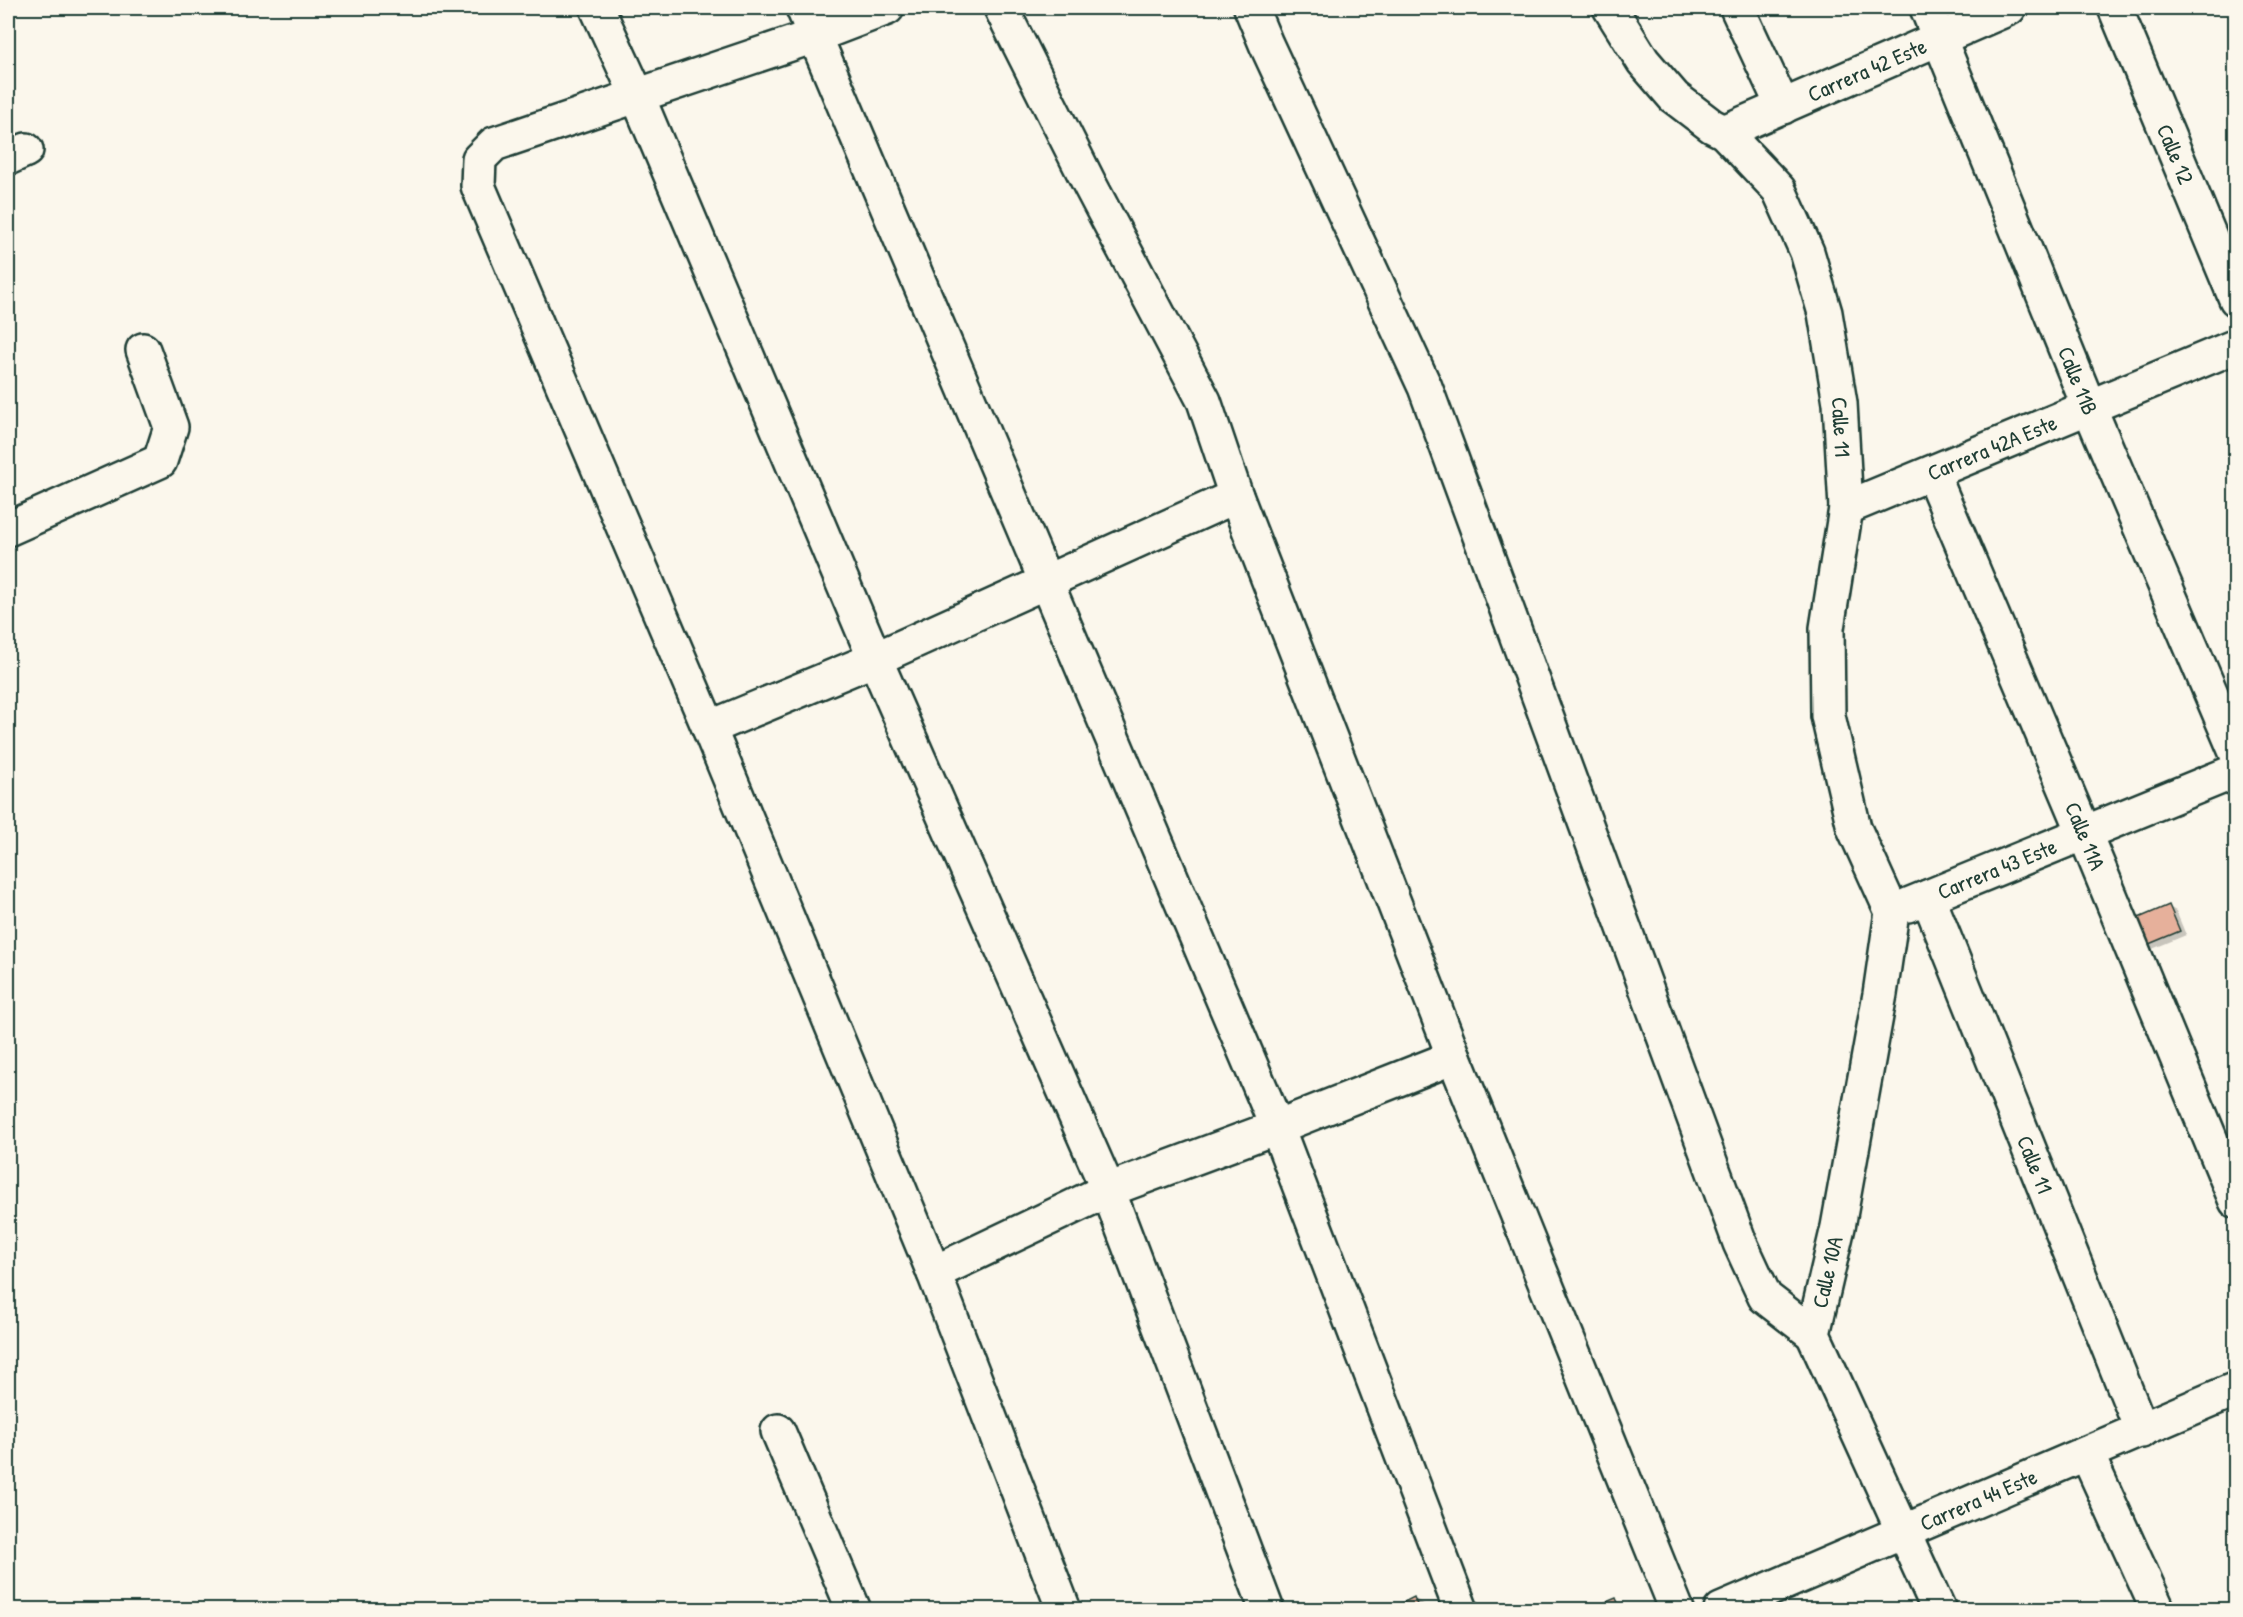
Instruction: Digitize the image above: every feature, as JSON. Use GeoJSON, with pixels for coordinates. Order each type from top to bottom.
{"type":"FeatureCollection","features":[{"type":"Feature","properties":{"kind":"street"},"geometry":{"type":"LineString","coordinates":[[597,8],[637,95],[875,659],[1108,1190],[1267,1610]]}},
{"type":"Feature","properties":{"kind":"street"},"geometry":{"type":"LineString","coordinates":[[887,8],[808,22],[637,95],[494,144],[479,159],[478,186],[709,728],[934,1273],[1064,1610]]}},
{"type":"Feature","properties":{"kind":"street"},"geometry":{"type":"LineString","coordinates":[[1001,8],[1090,187],[1204,401],[1236,496],[1454,1057],[1677,1610]]}},
{"type":"Feature","properties":{"kind":"street"},"geometry":{"type":"LineString","coordinates":[[1251,8],[1425,387],[1740,1243],[1766,1297],[1813,1334]]}},
{"type":"Feature","properties":{"kind":"street","name":"Calle 11"},"geometry":{"type":"LineString","coordinates":[[1610,8],[1642,61],[1674,97],[1712,126],[1724,132],[1779,190],[1807,252],[1825,313],[1840,403],[1846,508],[1827,628],[1828,716],[1854,828],[1892,912]]}},
{"type":"Feature","properties":{"kind":"street"},"geometry":{"type":"LineString","coordinates":[[1737,8],[1783,107]]}},
{"type":"Feature","properties":{"kind":"street","name":"Calle 11B"},"geometry":{"type":"LineString","coordinates":[[1927,8],[2089,407],[2235,752]]}},
{"type":"Feature","properties":{"kind":"street","name":"Carrera 42 Este"},"geometry":{"type":"LineString","coordinates":[[1724,132],[2009,8]]}},
{"type":"Feature","properties":{"kind":"street","name":"Calle 12"},"geometry":{"type":"LineString","coordinates":[[2115,8],[2235,299]]}},
{"type":"Feature","properties":{"kind":"street"},"geometry":{"type":"LineString","coordinates":[[808,22],[1048,582],[1277,1127],[1461,1610]]}},
{"type":"Feature","properties":{"kind":"street","name":"Carrera 42A Este"},"geometry":{"type":"LineString","coordinates":[[1846,508],[2235,346]]}},
{"type":"Feature","properties":{"kind":"street"},"geometry":{"type":"LineString","coordinates":[[8,529],[160,461],[171,427],[143,350]]}},
{"type":"Feature","properties":{"kind":"street","name":"Calle 11A"},"geometry":{"type":"LineString","coordinates":[[1932,472],[2084,831],[2235,1201]]}},
{"type":"Feature","properties":{"kind":"street"},"geometry":{"type":"LineString","coordinates":[[709,728],[875,659],[1236,496]]}},
{"type":"Feature","properties":{"kind":"street","name":"Carrera 43 Este"},"geometry":{"type":"LineString","coordinates":[[1892,912],[2084,831],[2235,771]]}},
{"type":"Feature","properties":{"kind":"street","name":"Calle 11"},"geometry":{"type":"LineString","coordinates":[[1928,897],[2142,1431]]}},
{"type":"Feature","properties":{"kind":"street","name":"Calle 10A"},"geometry":{"type":"LineString","coordinates":[[1892,912],[1880,994],[1838,1227],[1813,1334],[1939,1610]]}},
{"type":"Feature","properties":{"kind":"street"},"geometry":{"type":"LineString","coordinates":[[934,1273],[1108,1190],[1277,1127],[1454,1057]]}},
{"type":"Feature","properties":{"kind":"street","name":"Carrera 44 Este"},"geometry":{"type":"LineString","coordinates":[[1721,1610],[2142,1431],[2235,1389]]}},
{"type":"Feature","properties":{"kind":"street"},"geometry":{"type":"LineString","coordinates":[[778,1431],[854,1610]]}},
{"type":"Feature","properties":{"kind":"street"},"geometry":{"type":"LineString","coordinates":[[2087,1454],[2158,1610]]}},
{"type":"Feature","properties":{"kind":"building"},"geometry":{"type":"Polygon","coordinates":[[[2169,905],[2180,931],[2137,949],[2127,923],[2169,905]]]}},
{"type":"Feature","properties":{"kind":"building"},"geometry":{"type":"Polygon","coordinates":[[[1414,1597],[1419,1610],[1388,1610],[1414,1597]]]}},
{"type":"Feature","properties":{"kind":"building"},"geometry":{"type":"Polygon","coordinates":[[[1616,1598],[1621,1610],[1587,1610],[1616,1598]]]}}]}
